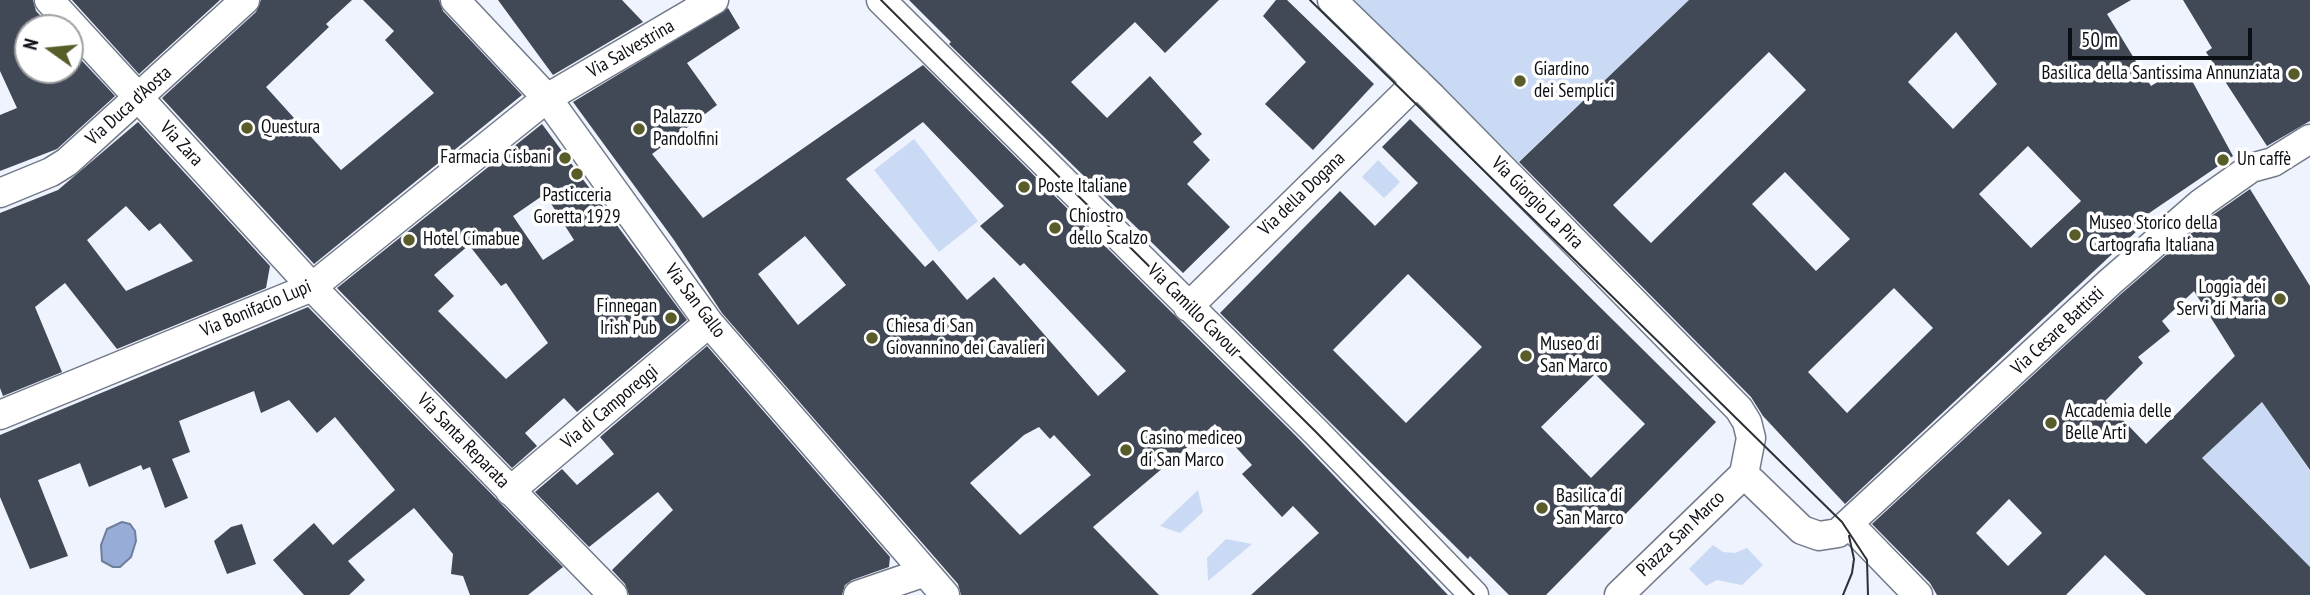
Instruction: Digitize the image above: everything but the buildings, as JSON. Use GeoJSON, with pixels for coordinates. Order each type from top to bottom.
{"type":"FeatureCollection","features":[{"type":"Feature","properties":{"kind":"street","name":"Via Zara"},"geometry":{"type":"LineString","coordinates":[[50,0],[312,287]]}},
{"type":"Feature","properties":{"kind":"street","name":"Via Duca d'Aosta"},"geometry":{"type":"LineString","coordinates":[[0,193],[58,168],[245,0]]}},
{"type":"Feature","properties":{"kind":"street","name":"Via San Gallo"},"geometry":{"type":"LineString","coordinates":[[455,0],[547,98],[709,323],[945,595]]}},
{"type":"Feature","properties":{"kind":"street","name":"Via Salvestrina"},"geometry":{"type":"LineString","coordinates":[[547,98],[714,0]]}},
{"type":"Feature","properties":{"kind":"street","name":"Via Camillo Cavour"},"geometry":{"type":"LineString","coordinates":[[881,0],[1474,595]]}},
{"type":"Feature","properties":{"kind":"street","name":"Via Giorgio La Pira"},"geometry":{"type":"LineString","coordinates":[[1332,0],[1417,82],[1739,409],[1751,438],[1744,474]]}},
{"type":"Feature","properties":{"kind":"street","name":"Via della Dogana"},"geometry":{"type":"LineString","coordinates":[[1188,306],[1417,82]]}},
{"type":"Feature","properties":{"kind":"street","name":"Via Bonifacio Lupi"},"geometry":{"type":"LineString","coordinates":[[0,415],[312,287],[547,98]]}},
{"type":"Feature","properties":{"kind":"street","name":"Via Cesare Battisti"},"geometry":{"type":"LineString","coordinates":[[1852,521],[2100,292],[2190,213],[2250,168],[2273,162],[2310,139]]}},
{"type":"Feature","properties":{"kind":"street","name":"Via Santa Reparata"},"geometry":{"type":"LineString","coordinates":[[312,287],[613,595]]}},
{"type":"Feature","properties":{"kind":"street","name":"Via di Camporeggi"},"geometry":{"type":"LineString","coordinates":[[510,491],[709,323]]}},
{"type":"Feature","properties":{"kind":"street"},"geometry":{"type":"LineString","coordinates":[[1744,474],[1807,533],[1830,536],[1852,521],[1918,595]]}},
{"type":"Feature","properties":{"kind":"street","name":"Piazza San Marco"},"geometry":{"type":"LineString","coordinates":[[1619,595],[1744,474]]}},
{"type":"Feature","properties":{"kind":"street"},"geometry":{"type":"LineString","coordinates":[[858,595],[925,572]]}},
{"type":"Feature","properties":{"kind":"shaded area","name":"Giardino dei Semplici"},"geometry":{"type":"Polygon","coordinates":[[[1353,0],[1689,0],[1518,162],[1353,0]]]}},
{"type":"Feature","properties":{"kind":"shaded area"},"geometry":{"type":"Polygon","coordinates":[[[914,139],[978,221],[939,252],[874,170],[914,139]]]}},
{"type":"Feature","properties":{"kind":"shaded area"},"geometry":{"type":"Polygon","coordinates":[[[1378,160],[1400,182],[1384,198],[1362,177],[1378,160]]]}},
{"type":"Feature","properties":{"kind":"shaded area"},"geometry":{"type":"Polygon","coordinates":[[[2262,402],[2310,471],[2310,567],[2202,458],[2262,402]]]}},
{"type":"Feature","properties":{"kind":"shaded area"},"geometry":{"type":"Polygon","coordinates":[[[1198,490],[1203,512],[1180,533],[1160,526],[1198,490]]]}},
{"type":"Feature","properties":{"kind":"shaded area"},"geometry":{"type":"Polygon","coordinates":[[[122,522],[130,524],[135,531],[136,541],[131,557],[120,567],[113,567],[102,561],[101,545],[107,529],[122,522]]]}},
{"type":"Feature","properties":{"kind":"shaded area"},"geometry":{"type":"Polygon","coordinates":[[[1226,539],[1252,544],[1208,581],[1207,558],[1226,539]]]}},
{"type":"Feature","properties":{"kind":"shaded area"},"geometry":{"type":"Polygon","coordinates":[[[1713,545],[1723,552],[1735,553],[1747,548],[1763,565],[1742,585],[1717,580],[1706,586],[1689,569],[1713,545]]]}},
{"type":"Feature","properties":{"kind":"tram line"},"geometry":{"type":"LineString","coordinates":[[881,0],[1316,432],[1474,595]]}},
{"type":"Feature","properties":{"kind":"tram line"},"geometry":{"type":"LineString","coordinates":[[1310,0],[1842,522],[1867,560],[1868,595]]}},
{"type":"Feature","properties":{"kind":"tram line"},"geometry":{"type":"LineString","coordinates":[[1843,595],[1852,573],[1854,559],[1849,536]]}},
{"type":"Feature","properties":{"kind":"place","name":"Basilica della Santissima Annunziata"},"geometry":{"type":"Point","coordinates":[2294,74]}},
{"type":"Feature","properties":{"kind":"place","name":"Giardino dei Semplici"},"geometry":{"type":"Point","coordinates":[1520,81]}},
{"type":"Feature","properties":{"kind":"place","name":"Questura"},"geometry":{"type":"Point","coordinates":[247,128]}},
{"type":"Feature","properties":{"kind":"place","name":"Palazzo Pandolfini"},"geometry":{"type":"Point","coordinates":[639,129]}},
{"type":"Feature","properties":{"kind":"place","name":"Farmacia Cisbani"},"geometry":{"type":"Point","coordinates":[565,158]}},
{"type":"Feature","properties":{"kind":"place","name":"Un caffè"},"geometry":{"type":"Point","coordinates":[2223,160]}},
{"type":"Feature","properties":{"kind":"place","name":"Pasticceria Goretta 1929"},"geometry":{"type":"Point","coordinates":[577,174]}},
{"type":"Feature","properties":{"kind":"place","name":"Poste Italiane"},"geometry":{"type":"Point","coordinates":[1024,187]}},
{"type":"Feature","properties":{"kind":"place","name":"Chiostro dello Scalzo"},"geometry":{"type":"Point","coordinates":[1055,228]}},
{"type":"Feature","properties":{"kind":"place","name":"Museo Storico della Cartografia Italiana"},"geometry":{"type":"Point","coordinates":[2075,235]}},
{"type":"Feature","properties":{"kind":"place","name":"Hotel Cimabue"},"geometry":{"type":"Point","coordinates":[409,240]}},
{"type":"Feature","properties":{"kind":"place","name":"Loggia dei Servi di Maria"},"geometry":{"type":"Point","coordinates":[2280,299]}},
{"type":"Feature","properties":{"kind":"place","name":"Finnegan Irish Pub"},"geometry":{"type":"Point","coordinates":[671,318]}},
{"type":"Feature","properties":{"kind":"place","name":"Chiesa di San Giovannino dei Cavalieri"},"geometry":{"type":"Point","coordinates":[872,338]}},
{"type":"Feature","properties":{"kind":"place","name":"Museo di San Marco"},"geometry":{"type":"Point","coordinates":[1526,356]}},
{"type":"Feature","properties":{"kind":"place","name":"Accademia delle Belle Arti"},"geometry":{"type":"Point","coordinates":[2051,423]}},
{"type":"Feature","properties":{"kind":"place","name":"Casino mediceo di San Marco"},"geometry":{"type":"Point","coordinates":[1126,450]}},
{"type":"Feature","properties":{"kind":"place","name":"Basilica di San Marco"},"geometry":{"type":"Point","coordinates":[1542,508]}}]}
